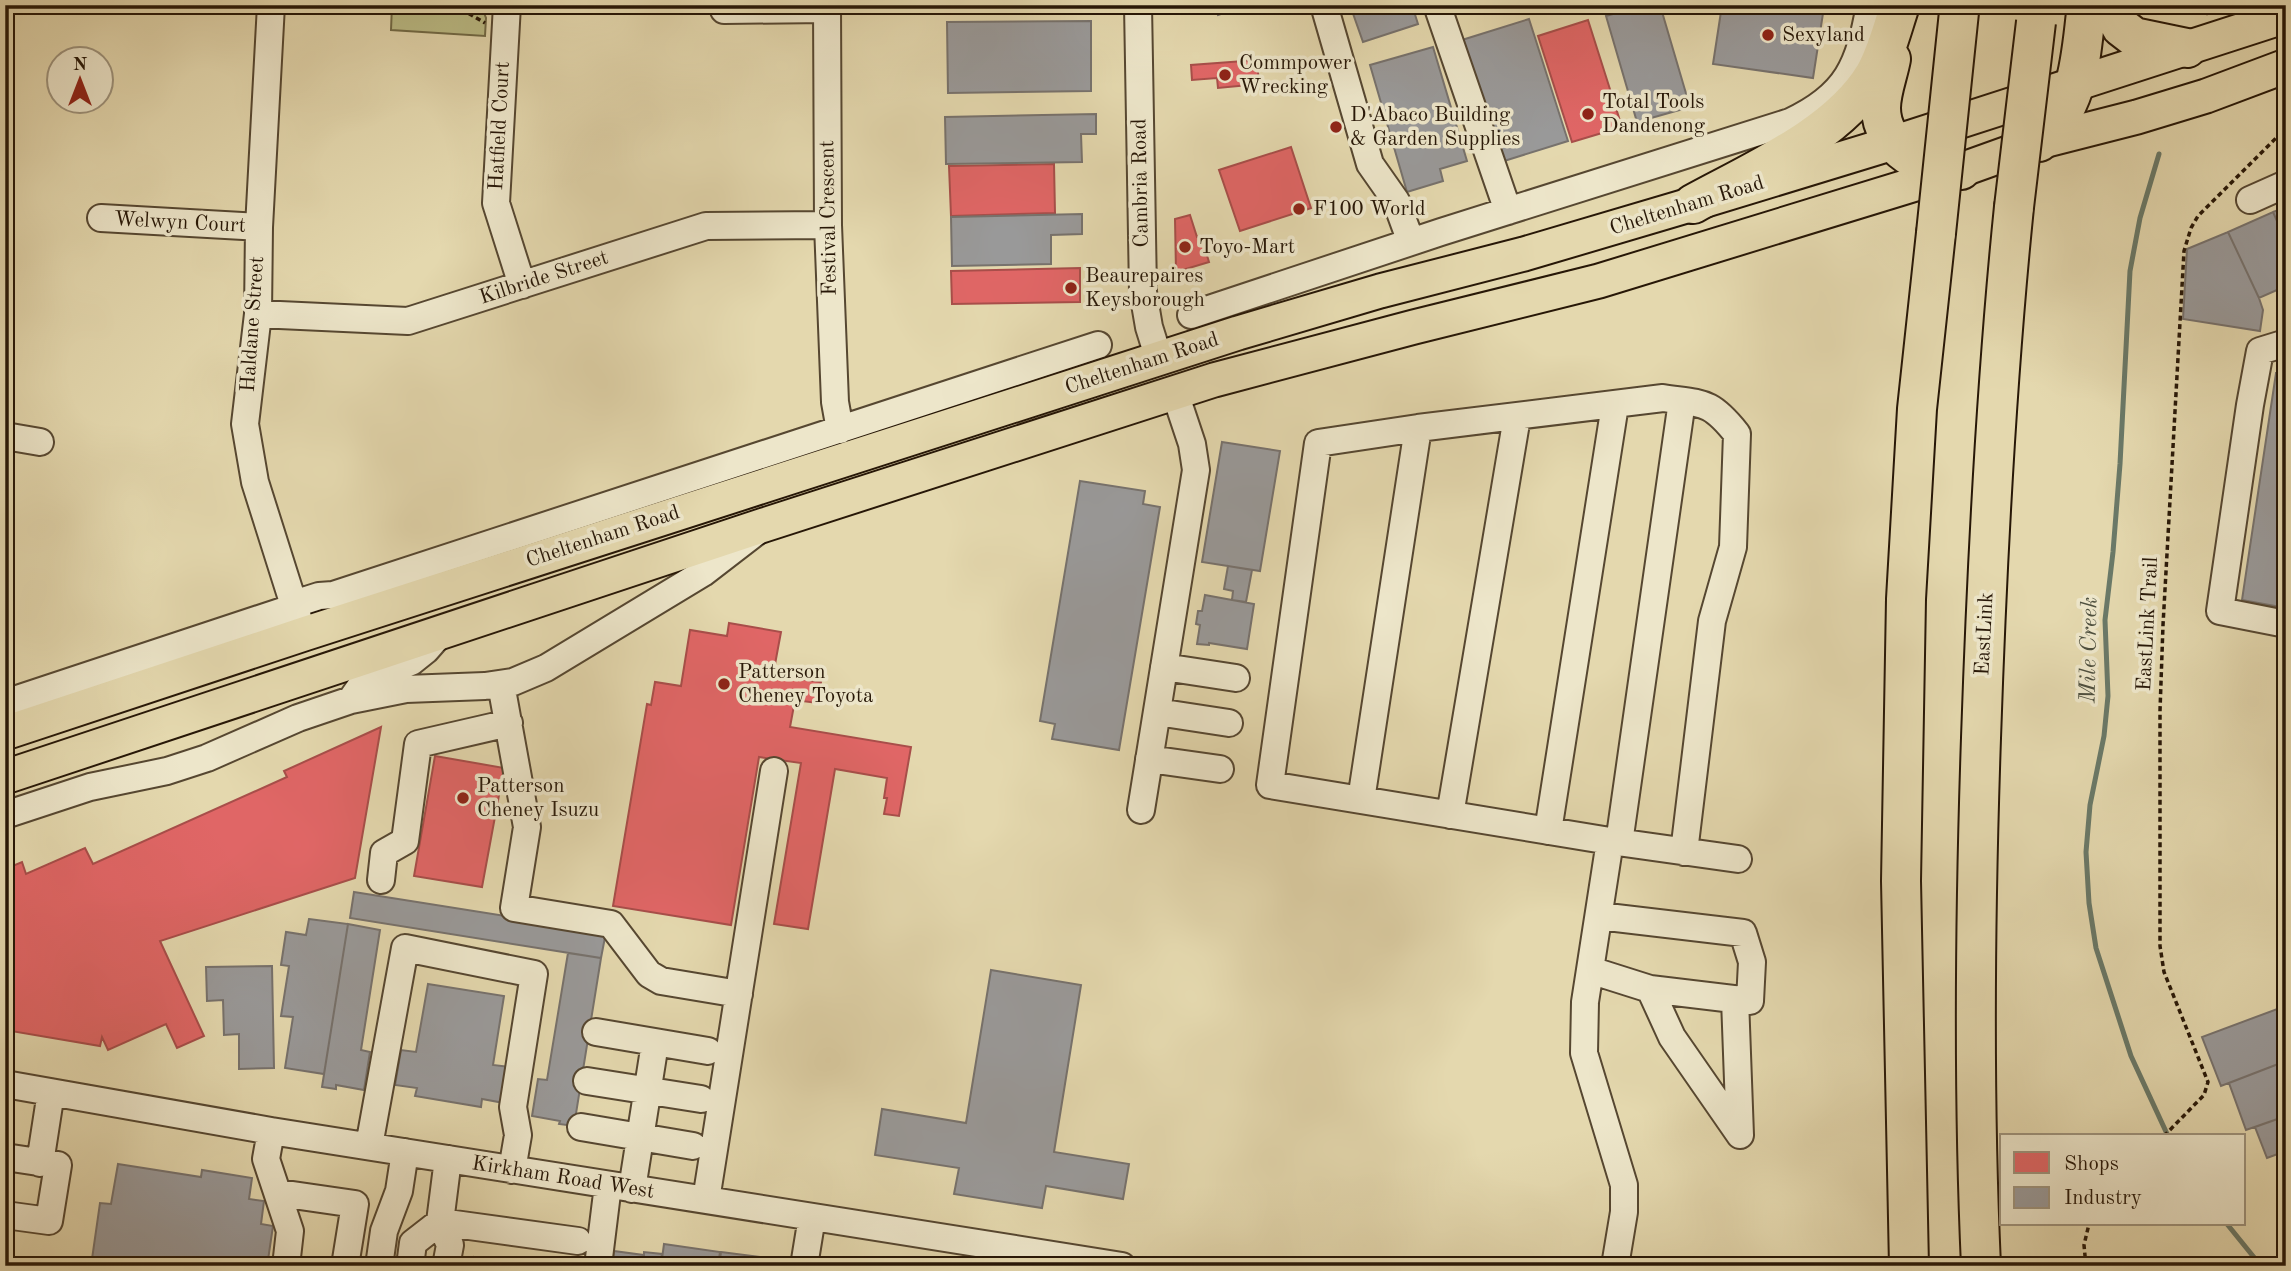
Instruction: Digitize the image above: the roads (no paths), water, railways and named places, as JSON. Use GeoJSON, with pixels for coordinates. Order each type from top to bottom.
{"type":"FeatureCollection","features":[{"type":"Feature","properties":{"kind":"highway"},"geometry":{"type":"LineString","coordinates":[[1902,5],[1881,106],[1882,120],[1888,133],[1910,157],[1929,167],[1961,170]]}},
{"type":"Feature","properties":{"kind":"highway"},"geometry":{"type":"LineString","coordinates":[[1693,204],[1828,127],[1855,102],[1866,88],[1882,57],[1902,5]]}},
{"type":"Feature","properties":{"kind":"highway"},"geometry":{"type":"LineString","coordinates":[[2039,142],[2063,116],[2077,83],[2087,5]]}},
{"type":"Feature","properties":{"kind":"highway"},"geometry":{"type":"LineString","coordinates":[[2112,5],[2121,27],[2134,37],[2187,48]]}},
{"type":"Feature","properties":{"kind":"highway"},"geometry":{"type":"LineString","coordinates":[[1897,1266],[1900,881],[1908,558],[1917,409],[1959,9]]}},
{"type":"Feature","properties":{"kind":"highway","name":"EastLink"},"geometry":{"type":"LineString","coordinates":[[1981,1266],[1975,1144],[1976,867],[1985,621],[2005,297],[2037,14]]}},
{"type":"Feature","properties":{"kind":"highway"},"geometry":{"type":"LineString","coordinates":[[1900,881],[1909,1266]]}},
{"type":"Feature","properties":{"kind":"main road","name":"Cheltenham Road"},"geometry":{"type":"LineString","coordinates":[[5,733],[298,615],[1042,396],[1380,291],[1524,254],[1693,204],[1896,142],[2286,16]]}},
{"type":"Feature","properties":{"kind":"main road","name":"Cheltenham Road"},"geometry":{"type":"LineString","coordinates":[[5,777],[764,525],[1214,380],[1599,281],[1961,170],[2039,142],[2206,96],[2286,66]]}},
{"type":"Feature","properties":{"kind":"main road"},"geometry":{"type":"LineString","coordinates":[[1159,359],[1175,393]]}},
{"type":"Feature","properties":{"kind":"main road"},"geometry":{"type":"LineString","coordinates":[[298,615],[314,645],[324,651],[372,655]]}},
{"type":"Feature","properties":{"kind":"street","name":"Haldane Street"},"geometry":{"type":"LineString","coordinates":[[271,5],[259,227],[258,314],[245,424],[255,482],[298,615]]}},
{"type":"Feature","properties":{"kind":"street","name":"Hatfield Court"},"geometry":{"type":"LineString","coordinates":[[507,5],[496,203],[523,285]]}},
{"type":"Feature","properties":{"kind":"street","name":"Cambria Road"},"geometry":{"type":"LineString","coordinates":[[1138,5],[1143,292],[1149,327],[1159,359]]}},
{"type":"Feature","properties":{"kind":"street"},"geometry":{"type":"LineString","coordinates":[[1324,5],[1370,164],[1396,201],[1411,242]]}},
{"type":"Feature","properties":{"kind":"street"},"geometry":{"type":"LineString","coordinates":[[1437,5],[1508,211]]}},
{"type":"Feature","properties":{"kind":"street"},"geometry":{"type":"LineString","coordinates":[[1191,315],[1790,122],[1810,113],[1828,99],[1849,75],[1862,46],[1870,5]]}},
{"type":"Feature","properties":{"kind":"street"},"geometry":{"type":"LineString","coordinates":[[724,10],[827,7]]}},
{"type":"Feature","properties":{"kind":"street","name":"Festival Crescent"},"geometry":{"type":"LineString","coordinates":[[827,7],[828,225],[834,397],[840,429]]}},
{"type":"Feature","properties":{"kind":"street"},"geometry":{"type":"LineString","coordinates":[[1724,143],[1774,159]]}},
{"type":"Feature","properties":{"kind":"street"},"geometry":{"type":"LineString","coordinates":[[2250,200],[2286,184]]}},
{"type":"Feature","properties":{"kind":"street","name":"Welwyn Court"},"geometry":{"type":"LineString","coordinates":[[101,218],[259,227]]}},
{"type":"Feature","properties":{"kind":"street","name":"Kilbride Street"},"geometry":{"type":"LineString","coordinates":[[258,314],[408,321],[706,226],[828,225]]}},
{"type":"Feature","properties":{"kind":"street"},"geometry":{"type":"LineString","coordinates":[[1238,333],[1261,292]]}},
{"type":"Feature","properties":{"kind":"street"},"geometry":{"type":"LineString","coordinates":[[2286,342],[2260,351],[2220,611],[2286,624]]}},
{"type":"Feature","properties":{"kind":"street","name":"Cheltenham Road"},"geometry":{"type":"LineString","coordinates":[[5,703],[298,615],[319,596],[333,595],[1098,345]]}},
{"type":"Feature","properties":{"kind":"street"},"geometry":{"type":"LineString","coordinates":[[1010,374],[1017,376],[1028,389],[1042,396]]}},
{"type":"Feature","properties":{"kind":"street"},"geometry":{"type":"LineString","coordinates":[[1141,810],[1196,467],[1192,444],[1175,393]]}},
{"type":"Feature","properties":{"kind":"street"},"geometry":{"type":"LineString","coordinates":[[1684,852],[1712,621],[1733,547],[1737,433],[1722,414],[1699,402],[1663,398],[1318,443],[1270,785],[1614,842],[1684,852],[1738,859]]}},
{"type":"Feature","properties":{"kind":"street"},"geometry":{"type":"LineString","coordinates":[[1615,1266],[1624,1212],[1625,1185],[1584,1053],[1585,1002],[1614,842],[1682,401]]}},
{"type":"Feature","properties":{"kind":"street"},"geometry":{"type":"LineString","coordinates":[[1548,831],[1615,405]]}},
{"type":"Feature","properties":{"kind":"street"},"geometry":{"type":"LineString","coordinates":[[1450,815],[1517,416]]}},
{"type":"Feature","properties":{"kind":"street"},"geometry":{"type":"LineString","coordinates":[[1361,800],[1418,428]]}},
{"type":"Feature","properties":{"kind":"street"},"geometry":{"type":"LineString","coordinates":[[5,436],[40,442]]}},
{"type":"Feature","properties":{"kind":"street","name":"Cheltenham Road"},"geometry":{"type":"LineString","coordinates":[[5,815],[90,787],[167,771],[206,758],[310,713],[351,700],[413,688],[501,684],[522,679],[546,668],[703,573],[764,525]]}},
{"type":"Feature","properties":{"kind":"street"},"geometry":{"type":"LineString","coordinates":[[351,700],[365,680],[411,662],[440,634]]}},
{"type":"Feature","properties":{"kind":"street"},"geometry":{"type":"LineString","coordinates":[[1164,667],[1236,678]]}},
{"type":"Feature","properties":{"kind":"street"},"geometry":{"type":"LineString","coordinates":[[501,684],[527,827],[514,908],[611,924],[649,975],[660,981],[739,994]]}},
{"type":"Feature","properties":{"kind":"street"},"geometry":{"type":"LineString","coordinates":[[1157,712],[1229,723]]}},
{"type":"Feature","properties":{"kind":"street"},"geometry":{"type":"LineString","coordinates":[[381,880],[384,853],[405,841],[418,744],[509,723]]}},
{"type":"Feature","properties":{"kind":"street"},"geometry":{"type":"LineString","coordinates":[[1149,759],[1220,769]]}},
{"type":"Feature","properties":{"kind":"street"},"geometry":{"type":"LineString","coordinates":[[706,1200],[774,771]]}},
{"type":"Feature","properties":{"kind":"street"},"geometry":{"type":"LineString","coordinates":[[1590,971],[1650,989],[1750,1001],[1752,961],[1743,933],[1599,916]]}},
{"type":"Feature","properties":{"kind":"street"},"geometry":{"type":"LineString","coordinates":[[369,1146],[405,948],[534,974],[513,1107],[518,1135],[512,1170]]}},
{"type":"Feature","properties":{"kind":"street"},"geometry":{"type":"LineString","coordinates":[[1650,989],[1672,1037],[1740,1135],[1735,999]]}},
{"type":"Feature","properties":{"kind":"street"},"geometry":{"type":"LineString","coordinates":[[596,1032],[708,1051]]}},
{"type":"Feature","properties":{"kind":"street"},"geometry":{"type":"LineString","coordinates":[[598,1266],[620,1187],[640,1138],[655,1043]]}},
{"type":"Feature","properties":{"kind":"street"},"geometry":{"type":"LineString","coordinates":[[587,1081],[701,1099]]}},
{"type":"Feature","properties":{"kind":"street","name":"Kirkham Road West"},"geometry":{"type":"LineString","coordinates":[[5,1084],[271,1131],[811,1217],[985,1255],[1122,1266]]}},
{"type":"Feature","properties":{"kind":"street"},"geometry":{"type":"LineString","coordinates":[[40,1163],[51,1092]]}},
{"type":"Feature","properties":{"kind":"street"},"geometry":{"type":"LineString","coordinates":[[581,1127],[692,1146]]}},
{"type":"Feature","properties":{"kind":"street"},"geometry":{"type":"LineString","coordinates":[[271,1131],[266,1158],[290,1231],[286,1266]]}},
{"type":"Feature","properties":{"kind":"street"},"geometry":{"type":"LineString","coordinates":[[379,1266],[384,1231],[399,1191],[405,1152]]}},
{"type":"Feature","properties":{"kind":"street"},"geometry":{"type":"LineString","coordinates":[[5,1157],[58,1165],[49,1221],[5,1215]]}},
{"type":"Feature","properties":{"kind":"street"},"geometry":{"type":"LineString","coordinates":[[446,1266],[450,1245],[440,1222],[448,1159]]}},
{"type":"Feature","properties":{"kind":"street"},"geometry":{"type":"LineString","coordinates":[[279,1193],[355,1204],[345,1266]]}},
{"type":"Feature","properties":{"kind":"street"},"geometry":{"type":"LineString","coordinates":[[804,1266],[811,1217]]}},
{"type":"Feature","properties":{"kind":"street"},"geometry":{"type":"LineString","coordinates":[[410,1266],[413,1243],[440,1222],[578,1241]]}},
{"type":"Feature","properties":{"kind":"waterway","name":"Mile Creek"},"geometry":{"type":"LineString","coordinates":[[2159,154],[2140,218],[2130,271],[2120,464],[2105,620],[2108,696],[2104,736],[2090,805],[2086,852],[2089,903],[2096,948],[2131,1056],[2167,1134]]}},
{"type":"Feature","properties":{"kind":"waterway","name":"Mile Creek"},"geometry":{"type":"LineString","coordinates":[[2229,1226],[2261,1266]]}},
{"type":"Feature","properties":{"kind":"place","name":"Sexyland"},"geometry":{"type":"Point","coordinates":[1768,35]}},
{"type":"Feature","properties":{"kind":"place","name":"Commpower Wrecking"},"geometry":{"type":"Point","coordinates":[1225,75]}},
{"type":"Feature","properties":{"kind":"place","name":"Total Tools Dandenong"},"geometry":{"type":"Point","coordinates":[1588,114]}},
{"type":"Feature","properties":{"kind":"place","name":"D'Abaco Building & Garden Supplies"},"geometry":{"type":"Point","coordinates":[1336,127]}},
{"type":"Feature","properties":{"kind":"place","name":"F100 World"},"geometry":{"type":"Point","coordinates":[1299,209]}},
{"type":"Feature","properties":{"kind":"place","name":"Toyo-Mart"},"geometry":{"type":"Point","coordinates":[1185,247]}},
{"type":"Feature","properties":{"kind":"place","name":"Beaurepaires Keysborough"},"geometry":{"type":"Point","coordinates":[1071,288]}},
{"type":"Feature","properties":{"kind":"place","name":"Patterson Cheney Toyota"},"geometry":{"type":"Point","coordinates":[724,684]}},
{"type":"Feature","properties":{"kind":"place","name":"Patterson Cheney Isuzu"},"geometry":{"type":"Point","coordinates":[463,798]}}]}
